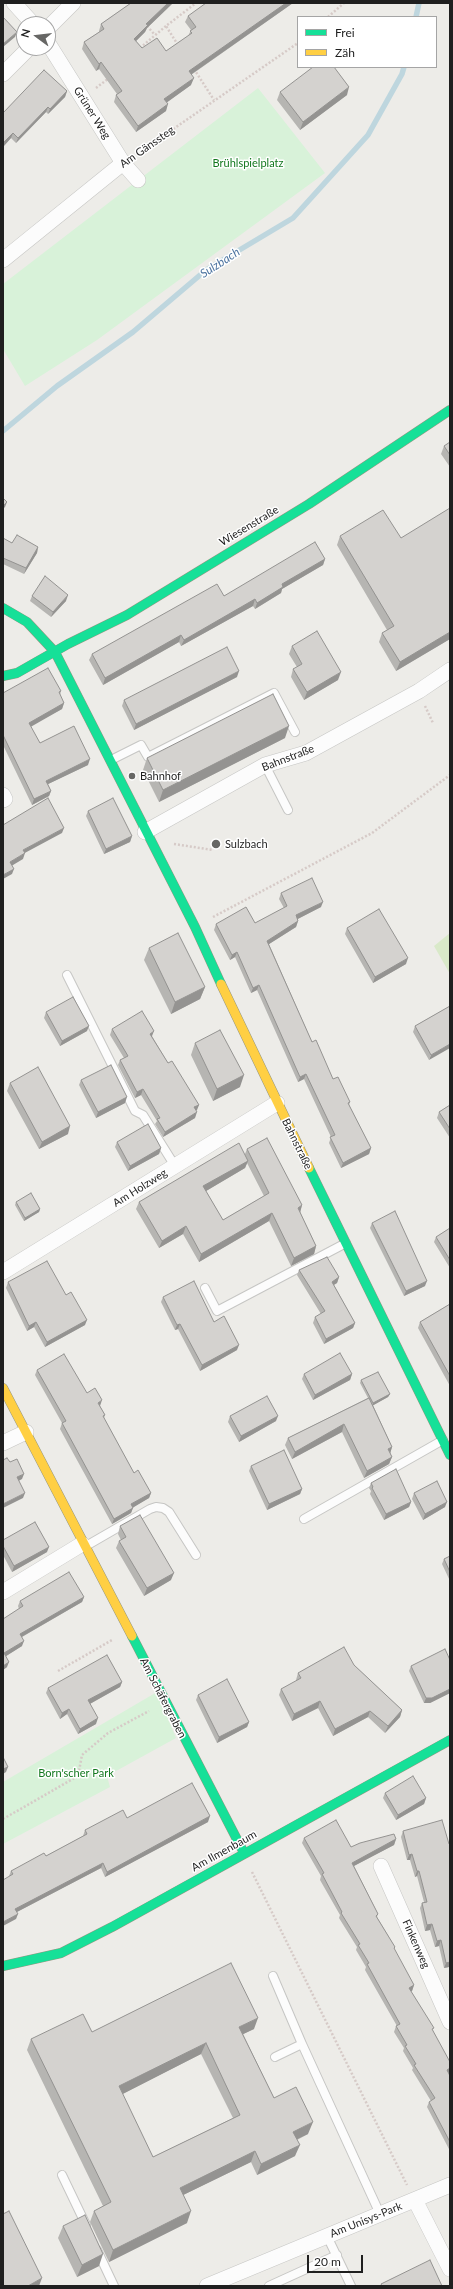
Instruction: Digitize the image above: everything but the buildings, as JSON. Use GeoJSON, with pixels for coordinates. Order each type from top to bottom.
{"type":"FeatureCollection","features":[{"type":"Feature","properties":{"kind":"street"},"geometry":{"type":"LineString","coordinates":[[14,3],[26,16]]}},
{"type":"Feature","properties":{"kind":"street"},"geometry":{"type":"LineString","coordinates":[[56,20],[73,3]]}},
{"type":"Feature","properties":{"kind":"street"},"geometry":{"type":"LineString","coordinates":[[3,74],[21,56]]}},
{"type":"Feature","properties":{"kind":"street","name":"Grüner Weg"},"geometry":{"type":"LineString","coordinates":[[56,56],[123,163],[138,180]]}},
{"type":"Feature","properties":{"kind":"street","name":"Am Gänssteg"},"geometry":{"type":"LineString","coordinates":[[3,260],[123,163]]}},
{"type":"Feature","properties":{"kind":"street","name":"Wiesenstraße"},"geometry":{"type":"LineString","coordinates":[[3,676],[17,673],[127,615],[302,508],[450,410]]}},
{"type":"Feature","properties":{"kind":"street","name":"Bahnstraße"},"geometry":{"type":"LineString","coordinates":[[3,608],[27,622],[55,652],[147,836],[195,927],[277,1103],[450,1455]]}},
{"type":"Feature","properties":{"kind":"street","name":"Bahnstraße"},"geometry":{"type":"LineString","coordinates":[[147,836],[265,765],[306,752],[419,690],[450,670]]}},
{"type":"Feature","properties":{"kind":"street"},"geometry":{"type":"LineString","coordinates":[[3,795],[5,799],[3,800]]}},
{"type":"Feature","properties":{"kind":"street","name":"Am Holzweg"},"geometry":{"type":"LineString","coordinates":[[3,1272],[277,1103]]}},
{"type":"Feature","properties":{"kind":"street","name":"Am Schäfergraben"},"geometry":{"type":"LineString","coordinates":[[3,1388],[83,1545],[244,1853]]}},
{"type":"Feature","properties":{"kind":"street"},"geometry":{"type":"LineString","coordinates":[[3,1443],[26,1432]]}},
{"type":"Feature","properties":{"kind":"street"},"geometry":{"type":"LineString","coordinates":[[3,1592],[83,1545]]}},
{"type":"Feature","properties":{"kind":"street","name":"Am Ilmenbaum"},"geometry":{"type":"LineString","coordinates":[[3,1966],[61,1953],[450,1740]]}},
{"type":"Feature","properties":{"kind":"street","name":"Finkenweg"},"geometry":{"type":"LineString","coordinates":[[381,1866],[450,2022]]}},
{"type":"Feature","properties":{"kind":"street"},"geometry":{"type":"LineString","coordinates":[[450,2185],[415,2200],[450,2269]]}},
{"type":"Feature","properties":{"kind":"street","name":"Am Unisys-Park"},"geometry":{"type":"LineString","coordinates":[[207,2286],[415,2200]]}},
{"type":"Feature","properties":{"kind":"lane"},"geometry":{"type":"LineString","coordinates":[[110,761],[141,745],[148,757],[274,693],[295,732]]}},
{"type":"Feature","properties":{"kind":"lane"},"geometry":{"type":"LineString","coordinates":[[265,765],[288,810]]}},
{"type":"Feature","properties":{"kind":"lane"},"geometry":{"type":"LineString","coordinates":[[66,975],[135,1110],[143,1115],[175,1166]]}},
{"type":"Feature","properties":{"kind":"lane"},"geometry":{"type":"LineString","coordinates":[[205,1288],[217,1311],[346,1242]]}},
{"type":"Feature","properties":{"kind":"lane"},"geometry":{"type":"LineString","coordinates":[[304,1519],[443,1440]]}},
{"type":"Feature","properties":{"kind":"lane"},"geometry":{"type":"LineString","coordinates":[[83,1545],[156,1507],[163,1508],[169,1512],[196,1555]]}},
{"type":"Feature","properties":{"kind":"lane"},"geometry":{"type":"LineString","coordinates":[[273,1976],[302,2044],[380,2214]]}},
{"type":"Feature","properties":{"kind":"lane"},"geometry":{"type":"LineString","coordinates":[[275,2057],[302,2044]]}},
{"type":"Feature","properties":{"kind":"lane"},"geometry":{"type":"LineString","coordinates":[[62,2175],[88,2231]]}},
{"type":"Feature","properties":{"kind":"lane"},"geometry":{"type":"LineString","coordinates":[[327,2236],[351,2286]]}},
{"type":"Feature","properties":{"kind":"lane"},"geometry":{"type":"LineString","coordinates":[[95,2244],[114,2286]]}},
{"type":"Feature","properties":{"kind":"lane"},"geometry":{"type":"LineString","coordinates":[[269,2286],[337,2255]]}},
{"type":"Feature","properties":{"kind":"path"},"geometry":{"type":"LineString","coordinates":[[139,55],[140,47],[196,3]]}},
{"type":"Feature","properties":{"kind":"path"},"geometry":{"type":"LineString","coordinates":[[329,16],[344,3]]}},
{"type":"Feature","properties":{"kind":"path"},"geometry":{"type":"LineString","coordinates":[[146,24],[155,35]]}},
{"type":"Feature","properties":{"kind":"path"},"geometry":{"type":"LineString","coordinates":[[166,26],[182,51]]}},
{"type":"Feature","properties":{"kind":"path","name":"Am Gänssteg"},"geometry":{"type":"LineString","coordinates":[[123,163],[297,44]]}},
{"type":"Feature","properties":{"kind":"path"},"geometry":{"type":"LineString","coordinates":[[190,63],[214,100]]}},
{"type":"Feature","properties":{"kind":"path"},"geometry":{"type":"LineString","coordinates":[[82,98],[114,74]]}},
{"type":"Feature","properties":{"kind":"path"},"geometry":{"type":"LineString","coordinates":[[195,927],[372,833],[450,775]]}},
{"type":"Feature","properties":{"kind":"path"},"geometry":{"type":"LineString","coordinates":[[147,836],[213,850]]}},
{"type":"Feature","properties":{"kind":"path"},"geometry":{"type":"LineString","coordinates":[[58,1671],[128,1631]]}},
{"type":"Feature","properties":{"kind":"path"},"geometry":{"type":"LineString","coordinates":[[3,1819],[78,1776],[82,1755],[108,1733],[165,1703]]}},
{"type":"Feature","properties":{"kind":"path"},"geometry":{"type":"LineString","coordinates":[[244,1853],[415,2200]]}},
{"type":"Feature","properties":{"kind":"green space","name":"Brühlspielplatz"},"geometry":{"type":"Polygon","coordinates":[[[258,88],[325,173],[97,340],[25,386],[3,349],[3,284],[258,88]]]}},
{"type":"Feature","properties":{"kind":"green space"},"geometry":{"type":"Polygon","coordinates":[[[450,933],[450,974],[434,946],[450,933]]]}},
{"type":"Feature","properties":{"kind":"green space","name":"Born'scher Park"},"geometry":{"type":"Polygon","coordinates":[[[157,1692],[176,1738],[107,1776],[110,1787],[3,1844],[3,1782],[157,1692]]]}},
{"type":"Feature","properties":{"kind":"waterway","name":"Sulzbach"},"geometry":{"type":"LineString","coordinates":[[416,16],[419,3]]}},
{"type":"Feature","properties":{"kind":"waterway","name":"Sulzbach"},"geometry":{"type":"LineString","coordinates":[[3,431],[57,386],[133,332],[206,270],[293,218],[368,135],[402,74],[404,68]]}},
{"type":"Feature","properties":{"kind":"traffic: fast"},"geometry":{"type":"LineString","coordinates":[[3,676],[17,673],[68,644],[127,615],[309,504],[450,410]]}},
{"type":"Feature","properties":{"kind":"traffic: fast"},"geometry":{"type":"LineString","coordinates":[[3,608],[27,622],[55,652],[195,927],[221,984]]}},
{"type":"Feature","properties":{"kind":"traffic: fast"},"geometry":{"type":"LineString","coordinates":[[309,1168],[450,1455]]}},
{"type":"Feature","properties":{"kind":"traffic: fast"},"geometry":{"type":"LineString","coordinates":[[132,1636],[244,1853]]}},
{"type":"Feature","properties":{"kind":"traffic: fast"},"geometry":{"type":"LineString","coordinates":[[3,1966],[61,1953],[112,1927],[450,1740]]}},
{"type":"Feature","properties":{"kind":"traffic: slow"},"geometry":{"type":"LineString","coordinates":[[221,984],[309,1168]]}},
{"type":"Feature","properties":{"kind":"traffic: slow"},"geometry":{"type":"LineString","coordinates":[[3,1388],[132,1636]]}},
{"type":"Feature","properties":{"kind":"place","name":"Bahnhof"},"geometry":{"type":"Point","coordinates":[132,776]}},
{"type":"Feature","properties":{"kind":"place","name":"Sulzbach"},"geometry":{"type":"Point","coordinates":[216,844]}}]}
